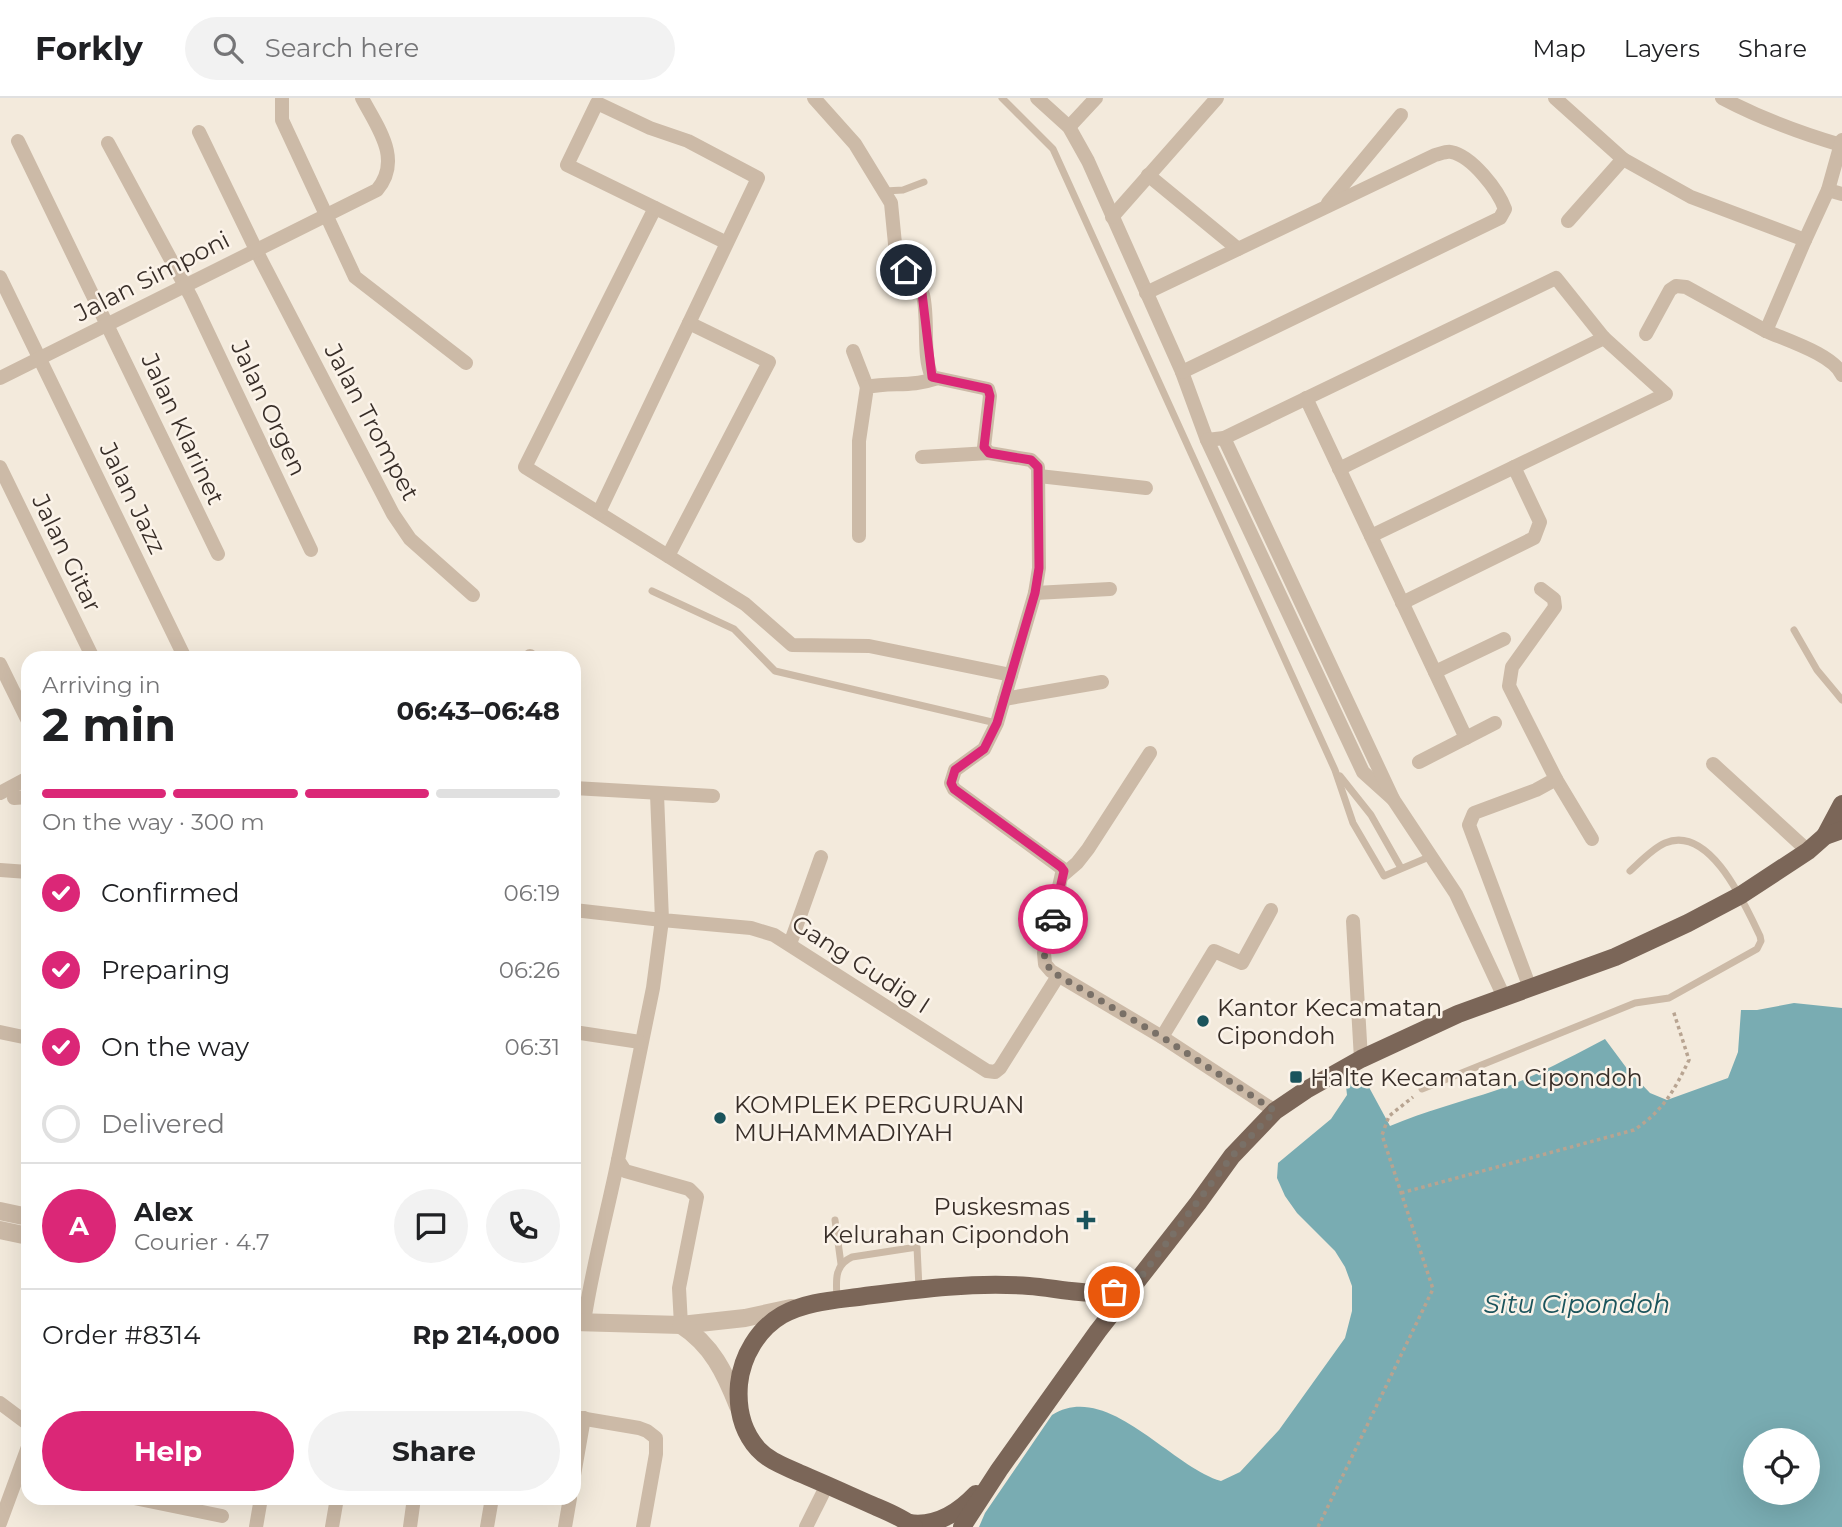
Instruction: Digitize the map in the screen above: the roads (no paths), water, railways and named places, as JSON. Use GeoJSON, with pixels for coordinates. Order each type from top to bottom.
{"type":"FeatureCollection","features":[{"type":"Feature","properties":{"kind":"main road"},"geometry":{"type":"LineString","coordinates":[[962,1527],[1098,1331],[1232,1156],[1275,1111],[1361,1059],[1458,1014],[1615,957],[1741,895],[1808,851],[1825,836],[1842,804]]}},
{"type":"Feature","properties":{"kind":"main road"},"geometry":{"type":"LineString","coordinates":[[1825,836],[1842,830]]}},
{"type":"Feature","properties":{"kind":"main road"},"geometry":{"type":"LineString","coordinates":[[999,1470],[971,1499],[943,1520],[911,1525],[775,1462],[761,1453],[746,1432],[740,1412],[740,1376],[753,1343],[780,1316],[837,1295],[919,1283],[999,1284],[1117,1292],[1137,1282]]}},
{"type":"Feature","properties":{"kind":"main road"},"geometry":{"type":"LineString","coordinates":[[1091,1292],[1102,1309],[1098,1331]]}},
{"type":"Feature","properties":{"kind":"street"},"geometry":{"type":"LineString","coordinates":[[282,98],[282,120],[355,277],[466,363]]}},
{"type":"Feature","properties":{"kind":"street","name":"Jalan Simponi"},"geometry":{"type":"LineString","coordinates":[[0,379],[377,190],[384,181],[388,149],[362,98]]}},
{"type":"Feature","properties":{"kind":"street"},"geometry":{"type":"LineString","coordinates":[[814,98],[855,144],[885,191],[892,210],[896,254],[899,262],[915,278],[922,293],[929,374],[935,379],[988,389],[990,396],[983,443],[989,453]]}},
{"type":"Feature","properties":{"kind":"street"},"geometry":{"type":"LineString","coordinates":[[1037,98],[1069,127],[1088,162],[1181,372],[1207,440],[1363,772],[1393,799]]}},
{"type":"Feature","properties":{"kind":"street"},"geometry":{"type":"LineString","coordinates":[[1069,127],[1096,98]]}},
{"type":"Feature","properties":{"kind":"street"},"geometry":{"type":"LineString","coordinates":[[1112,217],[1217,98]]}},
{"type":"Feature","properties":{"kind":"street"},"geometry":{"type":"LineString","coordinates":[[1555,98],[1623,159],[1691,197],[1805,240]]}},
{"type":"Feature","properties":{"kind":"street"},"geometry":{"type":"LineString","coordinates":[[1722,98],[1746,111],[1801,133],[1841,142],[1835,192],[1805,240],[1766,331]]}},
{"type":"Feature","properties":{"kind":"street"},"geometry":{"type":"LineString","coordinates":[[599,512],[758,178],[688,141],[650,128],[597,103],[568,165],[727,243]]}},
{"type":"Feature","properties":{"kind":"street"},"geometry":{"type":"LineString","coordinates":[[1324,208],[1401,115]]}},
{"type":"Feature","properties":{"kind":"street","name":"Jalan Trompet"},"geometry":{"type":"LineString","coordinates":[[199,132],[256,250],[393,514],[410,539],[473,596]]}},
{"type":"Feature","properties":{"kind":"street","name":"Jalan Klarinet"},"geometry":{"type":"LineString","coordinates":[[18,142],[218,554]]}},
{"type":"Feature","properties":{"kind":"street","name":"Jalan Orgen"},"geometry":{"type":"LineString","coordinates":[[108,143],[191,297],[311,550]]}},
{"type":"Feature","properties":{"kind":"street"},"geometry":{"type":"LineString","coordinates":[[1146,293],[1435,155],[1449,151],[1467,159],[1499,194],[1505,209],[1500,218],[1181,372]]}},
{"type":"Feature","properties":{"kind":"street"},"geometry":{"type":"LineString","coordinates":[[1568,221],[1623,159]]}},
{"type":"Feature","properties":{"kind":"street"},"geometry":{"type":"LineString","coordinates":[[1149,175],[1238,249]]}},
{"type":"Feature","properties":{"kind":"street"},"geometry":{"type":"LineString","coordinates":[[655,208],[525,467],[745,604],[792,645],[869,646],[1011,675]]}},
{"type":"Feature","properties":{"kind":"street","name":"Jalan Jazz"},"geometry":{"type":"LineString","coordinates":[[0,277],[182,651]]}},
{"type":"Feature","properties":{"kind":"street"},"geometry":{"type":"LineString","coordinates":[[1207,440],[1224,438],[1556,278],[1604,338],[1666,394],[1371,536]]}},
{"type":"Feature","properties":{"kind":"street"},"geometry":{"type":"LineString","coordinates":[[1646,334],[1670,290],[1676,286],[1686,287],[1766,331],[1823,357],[1836,365],[1842,375]]}},
{"type":"Feature","properties":{"kind":"street"},"geometry":{"type":"LineString","coordinates":[[668,556],[769,362],[689,323]]}},
{"type":"Feature","properties":{"kind":"street"},"geometry":{"type":"LineString","coordinates":[[1339,469],[1604,338]]}},
{"type":"Feature","properties":{"kind":"street"},"geometry":{"type":"LineString","coordinates":[[853,352],[867,387],[859,441],[859,536]]}},
{"type":"Feature","properties":{"kind":"street"},"geometry":{"type":"LineString","coordinates":[[867,387],[881,384],[921,384],[935,379]]}},
{"type":"Feature","properties":{"kind":"street"},"geometry":{"type":"LineString","coordinates":[[1306,398],[1466,738]]}},
{"type":"Feature","properties":{"kind":"street"},"geometry":{"type":"LineString","coordinates":[[1224,438],[1393,799],[1456,894],[1504,997]]}},
{"type":"Feature","properties":{"kind":"street"},"geometry":{"type":"LineString","coordinates":[[922,457],[989,453],[1031,460],[1038,467],[1039,568],[1035,593],[997,723],[984,749],[955,770],[951,783],[954,789],[1061,867],[1063,875],[1044,953],[1047,968],[1162,1037],[1275,1111]]}},
{"type":"Feature","properties":{"kind":"street","name":"Jalan Gitar"},"geometry":{"type":"LineString","coordinates":[[0,467],[90,651]]}},
{"type":"Feature","properties":{"kind":"street"},"geometry":{"type":"LineString","coordinates":[[1402,603],[1534,538],[1541,522],[1514,467]]}},
{"type":"Feature","properties":{"kind":"street"},"geometry":{"type":"LineString","coordinates":[[1039,476],[1146,488]]}},
{"type":"Feature","properties":{"kind":"street"},"geometry":{"type":"LineString","coordinates":[[1035,593],[1111,589]]}},
{"type":"Feature","properties":{"kind":"street"},"geometry":{"type":"LineString","coordinates":[[1541,589],[1554,599],[1555,607],[1512,667],[1509,686],[1556,779],[1592,839]]}},
{"type":"Feature","properties":{"kind":"street"},"geometry":{"type":"LineString","coordinates":[[1435,672],[1504,639]]}},
{"type":"Feature","properties":{"kind":"street"},"geometry":{"type":"LineString","coordinates":[[0,664],[21,707]]}},
{"type":"Feature","properties":{"kind":"street"},"geometry":{"type":"LineString","coordinates":[[1004,699],[1102,682]]}},
{"type":"Feature","properties":{"kind":"street"},"geometry":{"type":"LineString","coordinates":[[1419,762],[1495,723]]}},
{"type":"Feature","properties":{"kind":"street"},"geometry":{"type":"LineString","coordinates":[[1063,875],[1088,849],[1150,754]]}},
{"type":"Feature","properties":{"kind":"street"},"geometry":{"type":"LineString","coordinates":[[1713,764],[1808,851]]}},
{"type":"Feature","properties":{"kind":"street"},"geometry":{"type":"LineString","coordinates":[[1530,988],[1469,825],[1474,813],[1536,790],[1556,779]]}},
{"type":"Feature","properties":{"kind":"street"},"geometry":{"type":"LineString","coordinates":[[0,793],[21,782]]}},
{"type":"Feature","properties":{"kind":"street"},"geometry":{"type":"LineString","coordinates":[[581,789],[713,796]]}},
{"type":"Feature","properties":{"kind":"street"},"geometry":{"type":"LineString","coordinates":[[581,1314],[601,1242],[653,988],[663,920],[657,794]]}},
{"type":"Feature","properties":{"kind":"street"},"geometry":{"type":"LineString","coordinates":[[790,944],[821,857]]}},
{"type":"Feature","properties":{"kind":"street"},"geometry":{"type":"LineString","coordinates":[[0,870],[21,872]]}},
{"type":"Feature","properties":{"kind":"street"},"geometry":{"type":"LineString","coordinates":[[1162,1037],[1213,951],[1242,963],[1271,909]]}},
{"type":"Feature","properties":{"kind":"street","name":"Gang Gudig I"},"geometry":{"type":"LineString","coordinates":[[581,910],[764,931],[790,944],[911,1024],[992,1072],[1000,1068],[1058,976]]}},
{"type":"Feature","properties":{"kind":"street"},"geometry":{"type":"LineString","coordinates":[[1353,921],[1361,1059]]}},
{"type":"Feature","properties":{"kind":"street"},"geometry":{"type":"LineString","coordinates":[[0,1032],[21,1036]]}},
{"type":"Feature","properties":{"kind":"street"},"geometry":{"type":"LineString","coordinates":[[581,1033],[640,1042]]}},
{"type":"Feature","properties":{"kind":"street"},"geometry":{"type":"LineString","coordinates":[[618,1160],[625,1171],[689,1189],[697,1197],[679,1288],[681,1325]]}},
{"type":"Feature","properties":{"kind":"street"},"geometry":{"type":"LineString","coordinates":[[0,1211],[21,1216]]}},
{"type":"Feature","properties":{"kind":"street"},"geometry":{"type":"LineString","coordinates":[[0,1230],[21,1234]]}},
{"type":"Feature","properties":{"kind":"street"},"geometry":{"type":"LineString","coordinates":[[581,1322],[681,1325],[746,1318],[805,1305]]}},
{"type":"Feature","properties":{"kind":"street"},"geometry":{"type":"LineString","coordinates":[[681,1325],[696,1335],[713,1354],[727,1377],[740,1412]]}},
{"type":"Feature","properties":{"kind":"street"},"geometry":{"type":"LineString","coordinates":[[0,1403],[21,1419]]}},
{"type":"Feature","properties":{"kind":"street"},"geometry":{"type":"LineString","coordinates":[[581,1418],[639,1428],[656,1438],[656,1454],[643,1527]]}},
{"type":"Feature","properties":{"kind":"street"},"geometry":{"type":"LineString","coordinates":[[9,1527],[0,1523],[21,1477]]}},
{"type":"Feature","properties":{"kind":"street"},"geometry":{"type":"LineString","coordinates":[[806,1527],[827,1485]]}},
{"type":"Feature","properties":{"kind":"street"},"geometry":{"type":"LineString","coordinates":[[168,1505],[222,1516]]}},
{"type":"Feature","properties":{"kind":"street"},"geometry":{"type":"LineString","coordinates":[[256,1527],[260,1505]]}},
{"type":"Feature","properties":{"kind":"street"},"geometry":{"type":"LineString","coordinates":[[332,1527],[336,1505]]}},
{"type":"Feature","properties":{"kind":"street"},"geometry":{"type":"LineString","coordinates":[[410,1527],[413,1505]]}},
{"type":"Feature","properties":{"kind":"street"},"geometry":{"type":"LineString","coordinates":[[487,1527],[491,1505]]}},
{"type":"Feature","properties":{"kind":"street"},"geometry":{"type":"LineString","coordinates":[[565,1527],[569,1505]]}},
{"type":"Feature","properties":{"kind":"lane"},"geometry":{"type":"LineString","coordinates":[[1002,98],[1053,149],[1335,770],[1353,823],[1384,876],[1429,857]]}},
{"type":"Feature","properties":{"kind":"lane"},"geometry":{"type":"LineString","coordinates":[[885,191],[903,190],[924,182]]}},
{"type":"Feature","properties":{"kind":"lane"},"geometry":{"type":"LineString","coordinates":[[652,592],[734,629],[775,671],[997,723]]}},
{"type":"Feature","properties":{"kind":"lane"},"geometry":{"type":"LineString","coordinates":[[1794,629],[1817,670],[1842,700]]}},
{"type":"Feature","properties":{"kind":"lane"},"geometry":{"type":"LineString","coordinates":[[1335,770],[1371,815],[1401,868]]}},
{"type":"Feature","properties":{"kind":"lane"},"geometry":{"type":"LineString","coordinates":[[1422,1088],[1635,1003],[1669,998],[1757,949],[1760,936],[1741,895],[1713,857],[1694,844],[1679,841],[1665,843],[1630,871]]}},
{"type":"Feature","properties":{"kind":"lane"},"geometry":{"type":"LineString","coordinates":[[835,1220],[841,1264],[837,1275],[837,1295]]}},
{"type":"Feature","properties":{"kind":"lane"},"geometry":{"type":"LineString","coordinates":[[841,1264],[852,1257],[917,1247],[919,1283]]}},
{"type":"Feature","properties":{"kind":"water","name":"Situ Cipondoh"},"geometry":{"type":"Polygon","coordinates":[[[1794,1003],[1842,1008],[1842,1527],[979,1527],[985,1513],[1052,1415],[1073,1407],[1094,1408],[1116,1417],[1201,1472],[1221,1481],[1240,1472],[1279,1430],[1345,1338],[1352,1311],[1352,1286],[1335,1251],[1297,1213],[1285,1196],[1277,1178],[1278,1163],[1331,1119],[1347,1095],[1346,1086],[1364,1078],[1390,1126],[1511,1085],[1605,1039],[1628,1070],[1650,1093],[1667,1100],[1728,1078],[1738,1052],[1741,1010],[1794,1003]]]}},
{"type":"Feature","properties":{"kind":"place","name":"Kantor Kecamatan Cipondoh"},"geometry":{"type":"Point","coordinates":[1203,1021]}},
{"type":"Feature","properties":{"kind":"place","name":"Halte Kecamatan Cipondoh"},"geometry":{"type":"Point","coordinates":[1296,1077]}},
{"type":"Feature","properties":{"kind":"place","name":"KOMPLEK PERGURUAN MUHAMMADIYAH"},"geometry":{"type":"Point","coordinates":[720,1118]}},
{"type":"Feature","properties":{"kind":"place","name":"Puskesmas Kelurahan Cipondoh"},"geometry":{"type":"Point","coordinates":[1086,1220]}}]}
